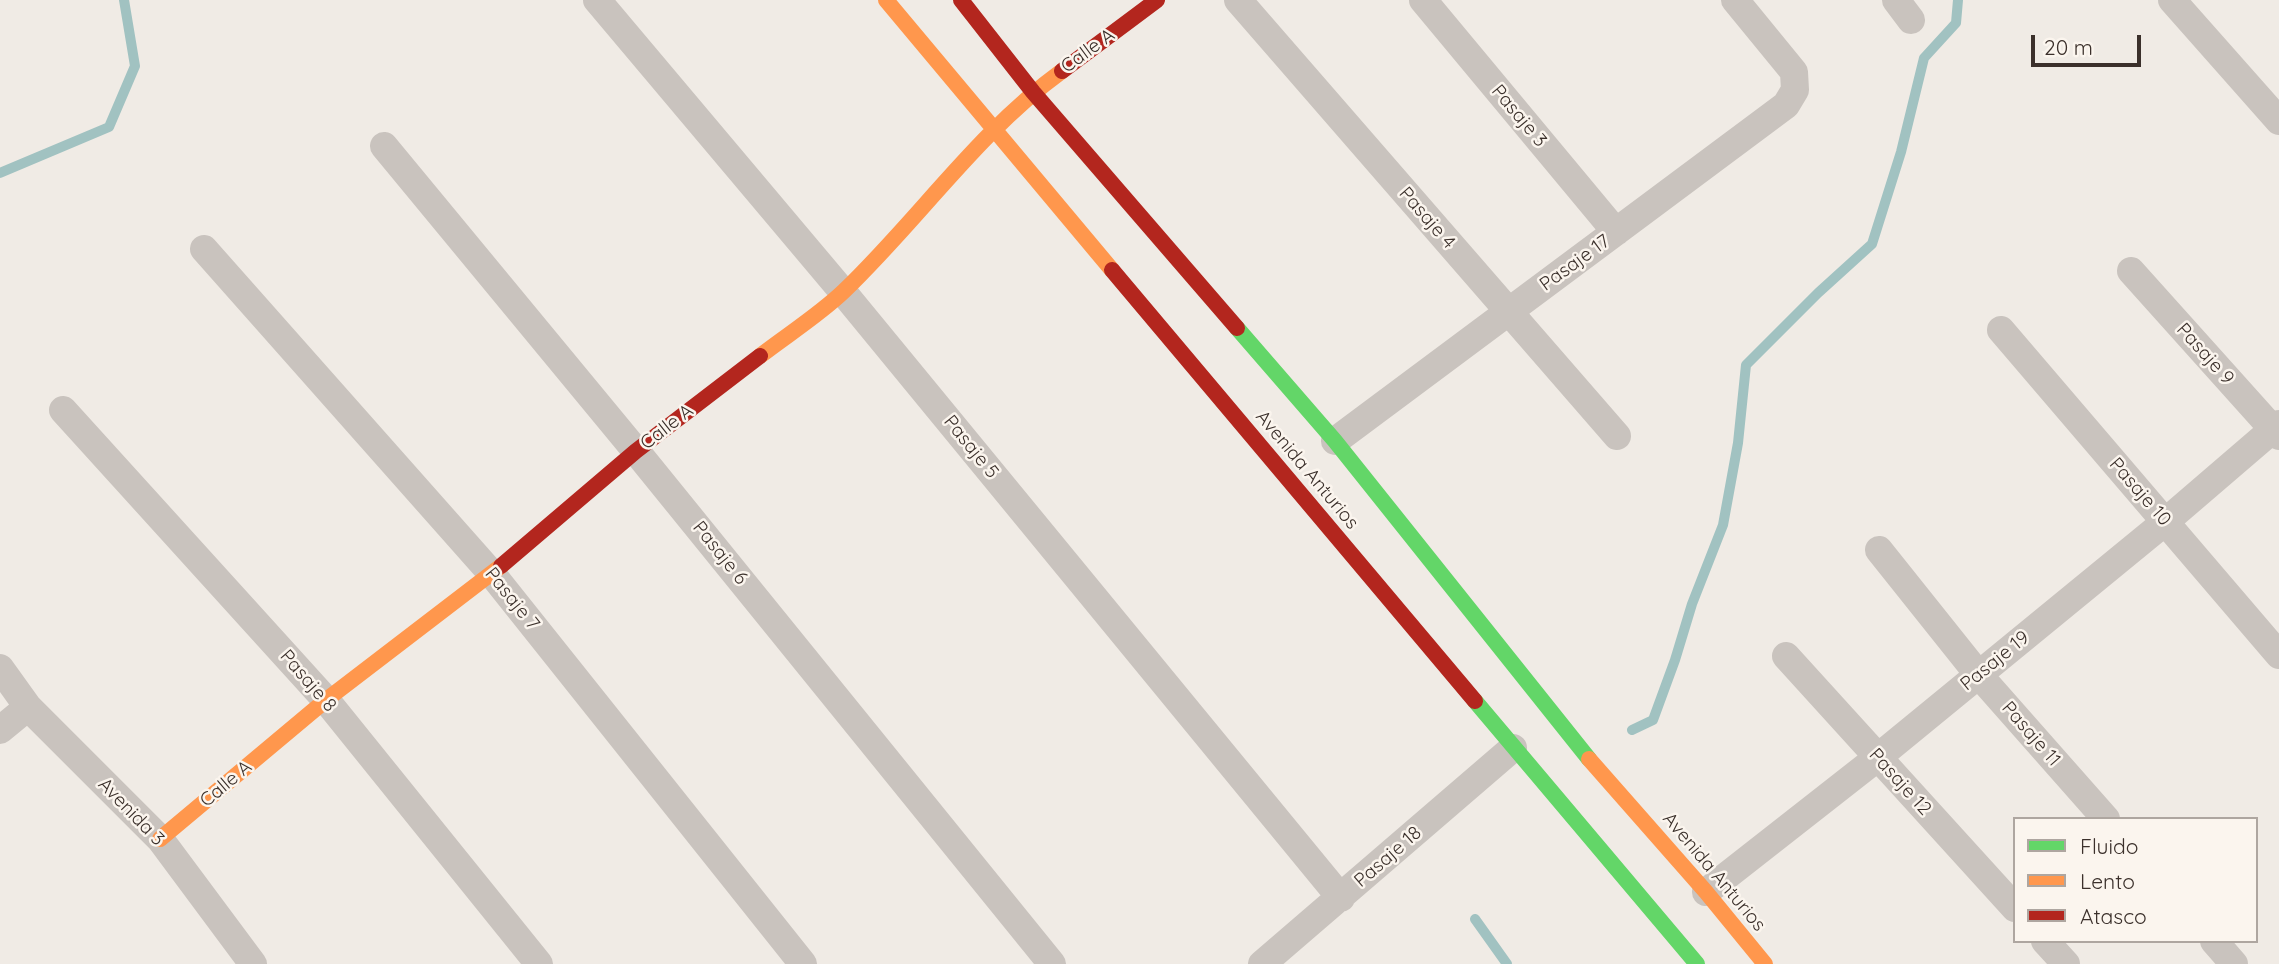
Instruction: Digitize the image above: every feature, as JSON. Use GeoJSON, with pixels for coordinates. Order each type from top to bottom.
{"type":"FeatureCollection","features":[{"type":"Feature","properties":{"kind":"street","name":"Pasaje 5"},"geometry":{"type":"LineString","coordinates":[[597,0],[843,292],[1341,898]]}},
{"type":"Feature","properties":{"kind":"street","name":"Avenida Anturios"},"geometry":{"type":"LineString","coordinates":[[886,0],[1697,964]]}},
{"type":"Feature","properties":{"kind":"street","name":"Avenida Anturios"},"geometry":{"type":"LineString","coordinates":[[961,0],[1032,92],[1335,441],[1568,734],[1765,964]]}},
{"type":"Feature","properties":{"kind":"street","name":"Calle A"},"geometry":{"type":"LineString","coordinates":[[160,839],[326,700],[492,573],[636,450],[843,292],[1032,92],[1157,0]]}},
{"type":"Feature","properties":{"kind":"street","name":"Pasaje 4"},"geometry":{"type":"LineString","coordinates":[[1238,0],[1617,436]]}},
{"type":"Feature","properties":{"kind":"street","name":"Pasaje 3"},"geometry":{"type":"LineString","coordinates":[[1423,0],[1616,232]]}},
{"type":"Feature","properties":{"kind":"street","name":"Pasaje 17"},"geometry":{"type":"LineString","coordinates":[[1335,441],[1786,105],[1795,90],[1794,72],[1735,0]]}},
{"type":"Feature","properties":{"kind":"street"},"geometry":{"type":"LineString","coordinates":[[2172,0],[2279,121]]}},
{"type":"Feature","properties":{"kind":"street","name":"Pasaje 6"},"geometry":{"type":"LineString","coordinates":[[384,146],[636,450],[1052,964]]}},
{"type":"Feature","properties":{"kind":"street","name":"Pasaje 7"},"geometry":{"type":"LineString","coordinates":[[204,248],[492,573],[803,964]]}},
{"type":"Feature","properties":{"kind":"street","name":"Pasaje 9"},"geometry":{"type":"LineString","coordinates":[[2131,271],[2277,430]]}},
{"type":"Feature","properties":{"kind":"street","name":"Pasaje 10"},"geometry":{"type":"LineString","coordinates":[[2001,330],[2279,654]]}},
{"type":"Feature","properties":{"kind":"street","name":"Pasaje 8"},"geometry":{"type":"LineString","coordinates":[[63,410],[326,700],[539,964]]}},
{"type":"Feature","properties":{"kind":"street","name":"Pasaje 19"},"geometry":{"type":"LineString","coordinates":[[1706,892],[1877,758],[2277,430]]}},
{"type":"Feature","properties":{"kind":"street","name":"Pasaje 11"},"geometry":{"type":"LineString","coordinates":[[1879,550],[1978,674],[2104,817]]}},
{"type":"Feature","properties":{"kind":"street","name":"Pasaje 12"},"geometry":{"type":"LineString","coordinates":[[1786,656],[2013,906]]}},
{"type":"Feature","properties":{"kind":"street","name":"Avenida 3"},"geometry":{"type":"LineString","coordinates":[[0,668],[28,707],[160,839],[253,964]]}},
{"type":"Feature","properties":{"kind":"street"},"geometry":{"type":"LineString","coordinates":[[0,730],[28,707]]}},
{"type":"Feature","properties":{"kind":"street","name":"Pasaje 18"},"geometry":{"type":"LineString","coordinates":[[1262,964],[1513,748]]}},
{"type":"Feature","properties":{"kind":"street"},"geometry":{"type":"LineString","coordinates":[[2047,943],[2066,964]]}},
{"type":"Feature","properties":{"kind":"street"},"geometry":{"type":"LineString","coordinates":[[2216,943],[2234,964]]}},
{"type":"Feature","properties":{"kind":"waterway"},"geometry":{"type":"LineString","coordinates":[[0,173],[109,127],[135,66],[124,0]]}},
{"type":"Feature","properties":{"kind":"waterway"},"geometry":{"type":"LineString","coordinates":[[1632,730],[1653,720],[1692,604],[1723,525],[1738,443],[1746,365],[1872,244],[1901,152],[1924,58],[1956,23],[1958,0]]}},
{"type":"Feature","properties":{"kind":"waterway"},"geometry":{"type":"LineString","coordinates":[[1475,919],[1507,964]]}},
{"type":"Feature","properties":{"kind":"traffic: fast"},"geometry":{"type":"LineString","coordinates":[[1237,328],[1335,441],[1589,759]]}},
{"type":"Feature","properties":{"kind":"traffic: fast"},"geometry":{"type":"LineString","coordinates":[[1475,701],[1697,964]]}},
{"type":"Feature","properties":{"kind":"traffic: slow"},"geometry":{"type":"LineString","coordinates":[[886,0],[1112,270]]}},
{"type":"Feature","properties":{"kind":"traffic: slow"},"geometry":{"type":"LineString","coordinates":[[760,356],[814,317],[844,291],[976,148],[1032,95],[1062,71]]}},
{"type":"Feature","properties":{"kind":"traffic: slow"},"geometry":{"type":"LineString","coordinates":[[160,839],[326,700],[501,566]]}},
{"type":"Feature","properties":{"kind":"traffic: slow"},"geometry":{"type":"LineString","coordinates":[[1589,759],[1706,892],[1765,964]]}},
{"type":"Feature","properties":{"kind":"traffic: jam"},"geometry":{"type":"LineString","coordinates":[[961,0],[1033,92],[1237,328]]}},
{"type":"Feature","properties":{"kind":"traffic: jam"},"geometry":{"type":"LineString","coordinates":[[1062,71],[1157,0]]}},
{"type":"Feature","properties":{"kind":"traffic: jam"},"geometry":{"type":"LineString","coordinates":[[1112,270],[1475,701]]}},
{"type":"Feature","properties":{"kind":"traffic: jam"},"geometry":{"type":"LineString","coordinates":[[501,566],[636,451],[760,356]]}}]}
